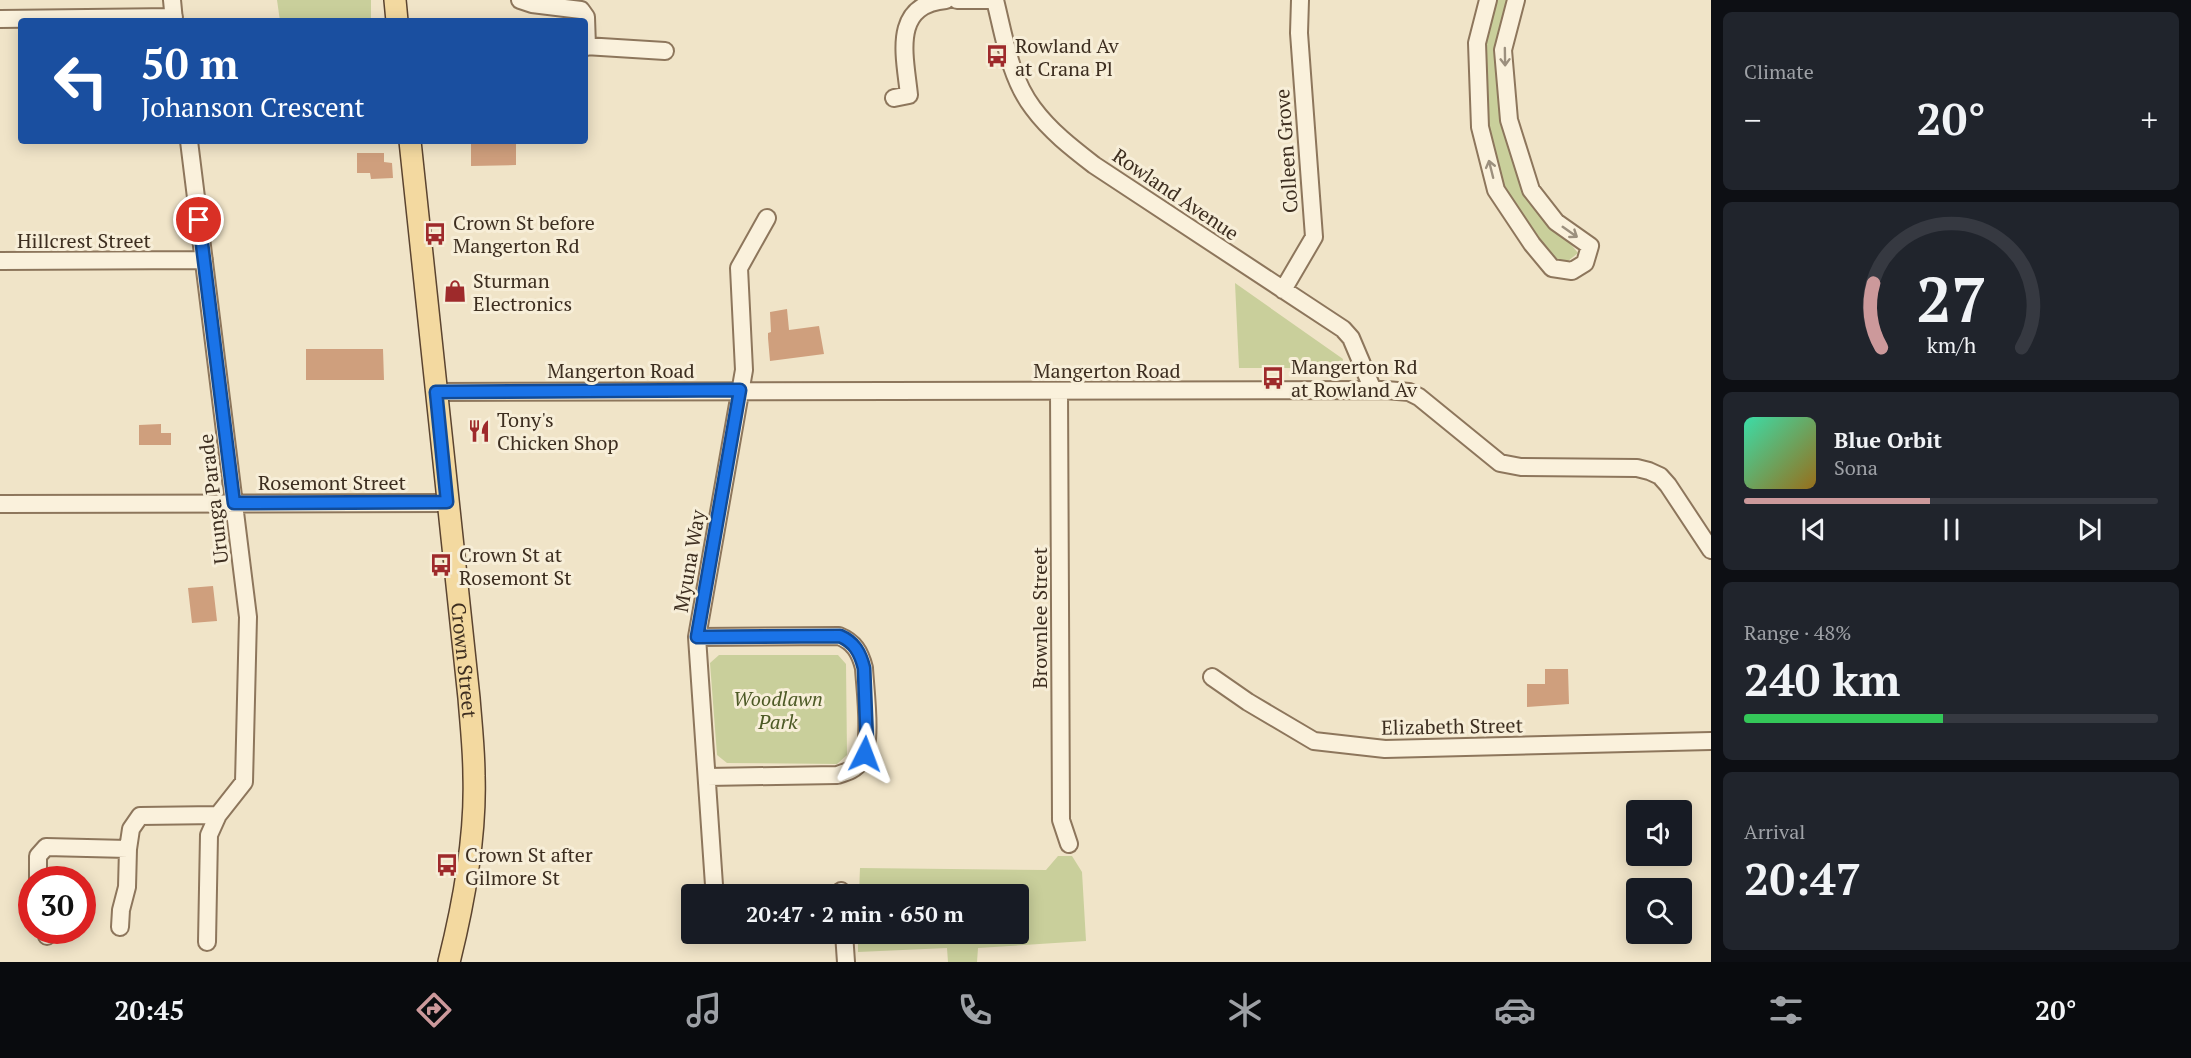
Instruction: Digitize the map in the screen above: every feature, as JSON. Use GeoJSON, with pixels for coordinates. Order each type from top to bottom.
{"type":"FeatureCollection","features":[{"type":"Feature","properties":{"kind":"main road"},"geometry":{"type":"LineString","coordinates":[[395,0],[397,18]]}},
{"type":"Feature","properties":{"kind":"main road","name":"Crown Street"},"geometry":{"type":"LineString","coordinates":[[410,144],[469,698],[475,777],[471,848],[459,924],[449,962]]}},
{"type":"Feature","properties":{"kind":"street"},"geometry":{"type":"LineString","coordinates":[[894,98],[909,95],[905,29],[919,9],[928,4],[946,0]]}},
{"type":"Feature","properties":{"kind":"street"},"geometry":{"type":"LineString","coordinates":[[957,0],[995,0]]}},
{"type":"Feature","properties":{"kind":"street","name":"Rowland Avenue"},"geometry":{"type":"LineString","coordinates":[[995,0],[1013,67],[1032,107],[1045,122],[1094,165],[1343,329],[1351,338],[1373,390]]}},
{"type":"Feature","properties":{"kind":"street","name":"Colleen Grove"},"geometry":{"type":"LineString","coordinates":[[1284,290],[1314,237],[1299,33],[1300,0]]}},
{"type":"Feature","properties":{"kind":"street"},"geometry":{"type":"LineString","coordinates":[[1488,0],[1476,43],[1480,127],[1496,190],[1532,244],[1552,268],[1572,271],[1585,263],[1590,246],[1556,222],[1531,190],[1509,120],[1503,50],[1516,0]]}},
{"type":"Feature","properties":{"kind":"street"},"geometry":{"type":"LineString","coordinates":[[521,1],[581,10],[586,18]]}},
{"type":"Feature","properties":{"kind":"street"},"geometry":{"type":"LineString","coordinates":[[29,18],[173,13]]}},
{"type":"Feature","properties":{"kind":"street"},"geometry":{"type":"LineString","coordinates":[[0,19],[18,18]]}},
{"type":"Feature","properties":{"kind":"street"},"geometry":{"type":"LineString","coordinates":[[588,46],[665,51]]}},
{"type":"Feature","properties":{"kind":"street","name":"Urunga Parade"},"geometry":{"type":"LineString","coordinates":[[189,144],[248,617],[244,782],[218,815]]}},
{"type":"Feature","properties":{"kind":"street","name":"Myuna Way"},"geometry":{"type":"LineString","coordinates":[[714,884],[697,637],[744,370],[739,268],[767,218]]}},
{"type":"Feature","properties":{"kind":"street","name":"Hillcrest Street"},"geometry":{"type":"LineString","coordinates":[[0,261],[204,260]]}},
{"type":"Feature","properties":{"kind":"street","name":"Mangerton Road"},"geometry":{"type":"LineString","coordinates":[[436,392],[740,390],[1373,390],[1409,392],[1419,397],[1500,464],[1624,467],[1649,471],[1660,476],[1711,550]]}},
{"type":"Feature","properties":{"kind":"street","name":"Brownlee Street"},"geometry":{"type":"LineString","coordinates":[[1059,391],[1061,820],[1069,844]]}},
{"type":"Feature","properties":{"kind":"street","name":"Rosemont Street"},"geometry":{"type":"LineString","coordinates":[[0,504],[447,502]]}},
{"type":"Feature","properties":{"kind":"street"},"geometry":{"type":"LineString","coordinates":[[697,637],[840,636],[856,647],[864,668],[867,745],[862,761],[855,768],[837,775],[707,777]]}},
{"type":"Feature","properties":{"kind":"street","name":"Elizabeth Street"},"geometry":{"type":"LineString","coordinates":[[1212,677],[1248,702],[1314,741],[1385,749],[1711,741]]}},
{"type":"Feature","properties":{"kind":"street"},"geometry":{"type":"LineString","coordinates":[[120,927],[131,829],[140,816],[218,815],[209,835],[207,942]]}},
{"type":"Feature","properties":{"kind":"street"},"geometry":{"type":"LineString","coordinates":[[38,866],[38,856],[46,847],[128,849]]}},
{"type":"Feature","properties":{"kind":"street"},"geometry":{"type":"LineString","coordinates":[[845,944],[846,962]]}},
{"type":"Feature","properties":{"kind":"green space"},"geometry":{"type":"Polygon","coordinates":[[[277,0],[371,0],[371,18],[280,18],[277,0]]]}},
{"type":"Feature","properties":{"kind":"green space"},"geometry":{"type":"Polygon","coordinates":[[[1493,0],[1510,0],[1499,38],[1496,76],[1512,156],[1530,204],[1578,253],[1568,261],[1555,259],[1534,236],[1508,194],[1491,155],[1484,92],[1483,39],[1493,0]]]}},
{"type":"Feature","properties":{"kind":"green space"},"geometry":{"type":"Polygon","coordinates":[[[1235,283],[1343,359],[1341,368],[1239,368],[1235,283]]]}},
{"type":"Feature","properties":{"kind":"green space","name":"Woodlawn Park"},"geometry":{"type":"Polygon","coordinates":[[[719,655],[838,655],[846,664],[847,755],[837,764],[727,763],[717,755],[710,663],[719,655]]]}},
{"type":"Feature","properties":{"kind":"green space"},"geometry":{"type":"Polygon","coordinates":[[[1058,856],[1072,856],[1082,872],[1086,941],[978,948],[977,962],[948,962],[947,948],[858,952],[858,944],[1029,944],[1029,884],[859,884],[860,868],[1046,870],[1058,856]]]}},
{"type":"Feature","properties":{"kind":"building"},"geometry":{"type":"Polygon","coordinates":[[[471,144],[516,144],[516,165],[471,166],[471,144]]]}},
{"type":"Feature","properties":{"kind":"building"},"geometry":{"type":"Polygon","coordinates":[[[357,153],[384,153],[384,162],[392,163],[393,178],[371,179],[370,173],[357,173],[357,153]]]}},
{"type":"Feature","properties":{"kind":"building"},"geometry":{"type":"Polygon","coordinates":[[[787,309],[789,330],[819,326],[824,354],[770,361],[768,333],[771,332],[770,312],[787,309]]]}},
{"type":"Feature","properties":{"kind":"building"},"geometry":{"type":"Polygon","coordinates":[[[306,349],[383,349],[384,380],[306,380],[306,349]]]}},
{"type":"Feature","properties":{"kind":"building"},"geometry":{"type":"Polygon","coordinates":[[[161,424],[161,433],[171,433],[171,445],[139,445],[139,425],[161,424]]]}},
{"type":"Feature","properties":{"kind":"building"},"geometry":{"type":"Polygon","coordinates":[[[213,586],[217,621],[192,623],[188,588],[213,586]]]}},
{"type":"Feature","properties":{"kind":"building"},"geometry":{"type":"Polygon","coordinates":[[[1545,669],[1568,669],[1569,704],[1527,707],[1527,684],[1545,684],[1545,669]]]}},
{"type":"Feature","properties":{"kind":"place","name":"Rowland Av at Crana Pl"},"geometry":{"type":"Point","coordinates":[997,56]}},
{"type":"Feature","properties":{"kind":"place","name":"Crown St before Mangerton Rd"},"geometry":{"type":"Point","coordinates":[435,234]}},
{"type":"Feature","properties":{"kind":"place","name":"Sturman Electronics"},"geometry":{"type":"Point","coordinates":[455,291]}},
{"type":"Feature","properties":{"kind":"place","name":"Mangerton Rd at Rowland Av"},"geometry":{"type":"Point","coordinates":[1273,378]}},
{"type":"Feature","properties":{"kind":"place","name":"Tony's Chicken Shop"},"geometry":{"type":"Point","coordinates":[479,431]}},
{"type":"Feature","properties":{"kind":"place","name":"Crown St at Rosemont St"},"geometry":{"type":"Point","coordinates":[441,565]}},
{"type":"Feature","properties":{"kind":"place","name":"Crown St after Gilmore St"},"geometry":{"type":"Point","coordinates":[447,865]}},
{"type":"Feature","properties":{"kind":"route"},"geometry":{"type":"LineString","coordinates":[[199,220],[234,503],[447,502],[436,392],[740,390],[697,637],[840,636],[848,640],[856,647],[864,668],[867,745],[865,754]]}}]}
